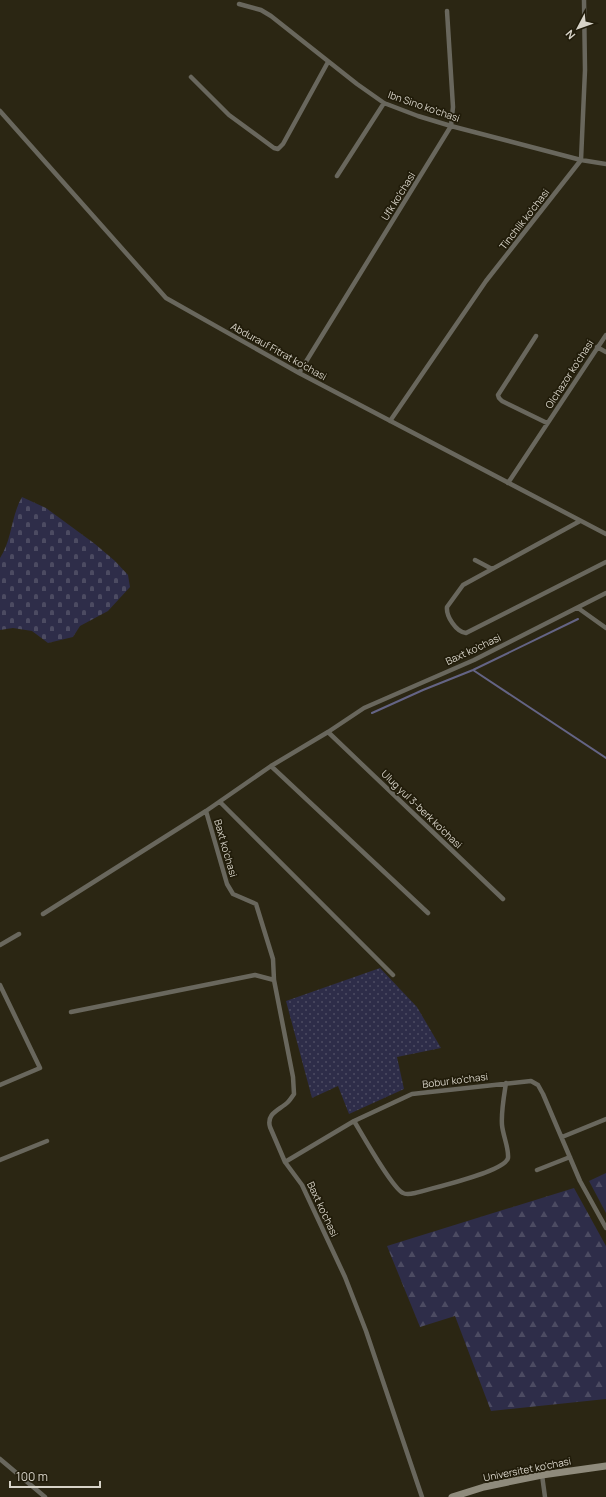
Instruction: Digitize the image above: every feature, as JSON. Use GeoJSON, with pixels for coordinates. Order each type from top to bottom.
{"type":"FeatureCollection","features":[{"type":"Feature","properties":{"kind":"main road","name":"Universitet ko'chasi"},"geometry":{"type":"LineString","coordinates":[[452,1497],[484,1487],[542,1475],[606,1466]]}},
{"type":"Feature","properties":{"kind":"street"},"geometry":{"type":"LineString","coordinates":[[581,160],[585,70],[584,0]]}},
{"type":"Feature","properties":{"kind":"street","name":"Ibn Sino ko'chasi"},"geometry":{"type":"LineString","coordinates":[[239,4],[261,10],[271,16],[328,62],[384,103],[418,116],[451,126],[581,160],[606,164]]}},
{"type":"Feature","properties":{"kind":"street","name":"Ufk ko'chasi"},"geometry":{"type":"LineString","coordinates":[[299,373],[451,126],[453,107],[447,11]]}},
{"type":"Feature","properties":{"kind":"street"},"geometry":{"type":"LineString","coordinates":[[191,77],[229,115],[278,149],[283,144],[328,62]]}},
{"type":"Feature","properties":{"kind":"street"},"geometry":{"type":"LineString","coordinates":[[337,176],[384,103]]}},
{"type":"Feature","properties":{"kind":"street","name":"Abdurauf Fitrat ko'chasi"},"geometry":{"type":"LineString","coordinates":[[0,111],[166,298],[299,373],[606,534]]}},
{"type":"Feature","properties":{"kind":"street","name":"Tinchlik ko'chasi"},"geometry":{"type":"LineString","coordinates":[[390,421],[486,281],[581,160]]}},
{"type":"Feature","properties":{"kind":"street","name":"Olchazor ko'chasi"},"geometry":{"type":"LineString","coordinates":[[508,483],[606,335]]}},
{"type":"Feature","properties":{"kind":"street","name":"Olchazor ko'chasi"},"geometry":{"type":"LineString","coordinates":[[536,336],[498,395],[502,401],[547,424]]}},
{"type":"Feature","properties":{"kind":"street"},"geometry":{"type":"LineString","coordinates":[[597,347],[606,352]]}},
{"type":"Feature","properties":{"kind":"street"},"geometry":{"type":"LineString","coordinates":[[580,521],[463,585],[447,607],[446,612],[458,630],[466,633],[606,562]]}},
{"type":"Feature","properties":{"kind":"street"},"geometry":{"type":"LineString","coordinates":[[475,560],[492,569]]}},
{"type":"Feature","properties":{"kind":"street","name":"Baxt ko'chasi"},"geometry":{"type":"LineString","coordinates":[[43,914],[220,802],[271,766],[328,732],[364,708],[474,660],[606,593]]}},
{"type":"Feature","properties":{"kind":"street"},"geometry":{"type":"LineString","coordinates":[[578,608],[606,628]]}},
{"type":"Feature","properties":{"kind":"street","name":"Ulug yul 3-berk ko'chasi"},"geometry":{"type":"LineString","coordinates":[[328,732],[503,899]]}},
{"type":"Feature","properties":{"kind":"street"},"geometry":{"type":"LineString","coordinates":[[271,766],[428,913]]}},
{"type":"Feature","properties":{"kind":"street"},"geometry":{"type":"LineString","coordinates":[[220,802],[393,975]]}},
{"type":"Feature","properties":{"kind":"street","name":"Baxt ko'chasi"},"geometry":{"type":"LineString","coordinates":[[206,811],[227,884],[233,894],[256,904],[273,959],[274,980],[294,1077],[294,1094],[288,1103],[270,1116],[269,1123],[285,1162],[302,1185],[345,1277],[366,1331],[422,1497]]}},
{"type":"Feature","properties":{"kind":"street"},"geometry":{"type":"LineString","coordinates":[[0,945],[20,934]]}},
{"type":"Feature","properties":{"kind":"street"},"geometry":{"type":"LineString","coordinates":[[71,1012],[255,975],[274,980]]}},
{"type":"Feature","properties":{"kind":"street"},"geometry":{"type":"LineString","coordinates":[[0,984],[40,1068],[0,1085]]}},
{"type":"Feature","properties":{"kind":"street","name":"Bobur ko'chasi"},"geometry":{"type":"LineString","coordinates":[[285,1162],[354,1121],[412,1094],[531,1081],[538,1085],[544,1094],[580,1181],[606,1228]]}},
{"type":"Feature","properties":{"kind":"street"},"geometry":{"type":"LineString","coordinates":[[354,1121],[386,1174],[399,1191],[407,1194],[415,1193],[475,1177],[499,1167],[506,1162],[508,1158],[507,1147],[502,1122],[506,1083]]}},
{"type":"Feature","properties":{"kind":"street"},"geometry":{"type":"LineString","coordinates":[[562,1137],[606,1119]]}},
{"type":"Feature","properties":{"kind":"street"},"geometry":{"type":"LineString","coordinates":[[0,1160],[47,1141]]}},
{"type":"Feature","properties":{"kind":"street"},"geometry":{"type":"LineString","coordinates":[[536,1170],[570,1158]]}},
{"type":"Feature","properties":{"kind":"street"},"geometry":{"type":"LineString","coordinates":[[0,1459],[45,1497]]}},
{"type":"Feature","properties":{"kind":"street"},"geometry":{"type":"LineString","coordinates":[[542,1475],[546,1497]]}},
{"type":"Feature","properties":{"kind":"green space"},"geometry":{"type":"Polygon","coordinates":[[[22,497],[46,508],[95,544],[115,561],[128,575],[130,587],[108,611],[80,626],[73,637],[48,643],[32,631],[13,628],[0,630],[0,558],[7,544],[18,504],[22,497]]]}},
{"type":"Feature","properties":{"kind":"green space"},"geometry":{"type":"Polygon","coordinates":[[[380,968],[417,1007],[441,1048],[397,1057],[404,1089],[349,1114],[338,1086],[312,1098],[286,1001],[380,968]]]}},
{"type":"Feature","properties":{"kind":"green space"},"geometry":{"type":"Polygon","coordinates":[[[606,1173],[606,1213],[589,1181],[606,1173]]]}},
{"type":"Feature","properties":{"kind":"green space"},"geometry":{"type":"Polygon","coordinates":[[[574,1188],[606,1246],[606,1399],[491,1411],[455,1316],[420,1327],[387,1246],[574,1188]]]}},
{"type":"Feature","properties":{"kind":"waterway"},"geometry":{"type":"LineString","coordinates":[[372,713],[473,670],[578,619]]}},
{"type":"Feature","properties":{"kind":"waterway"},"geometry":{"type":"LineString","coordinates":[[473,670],[606,758]]}}]}
